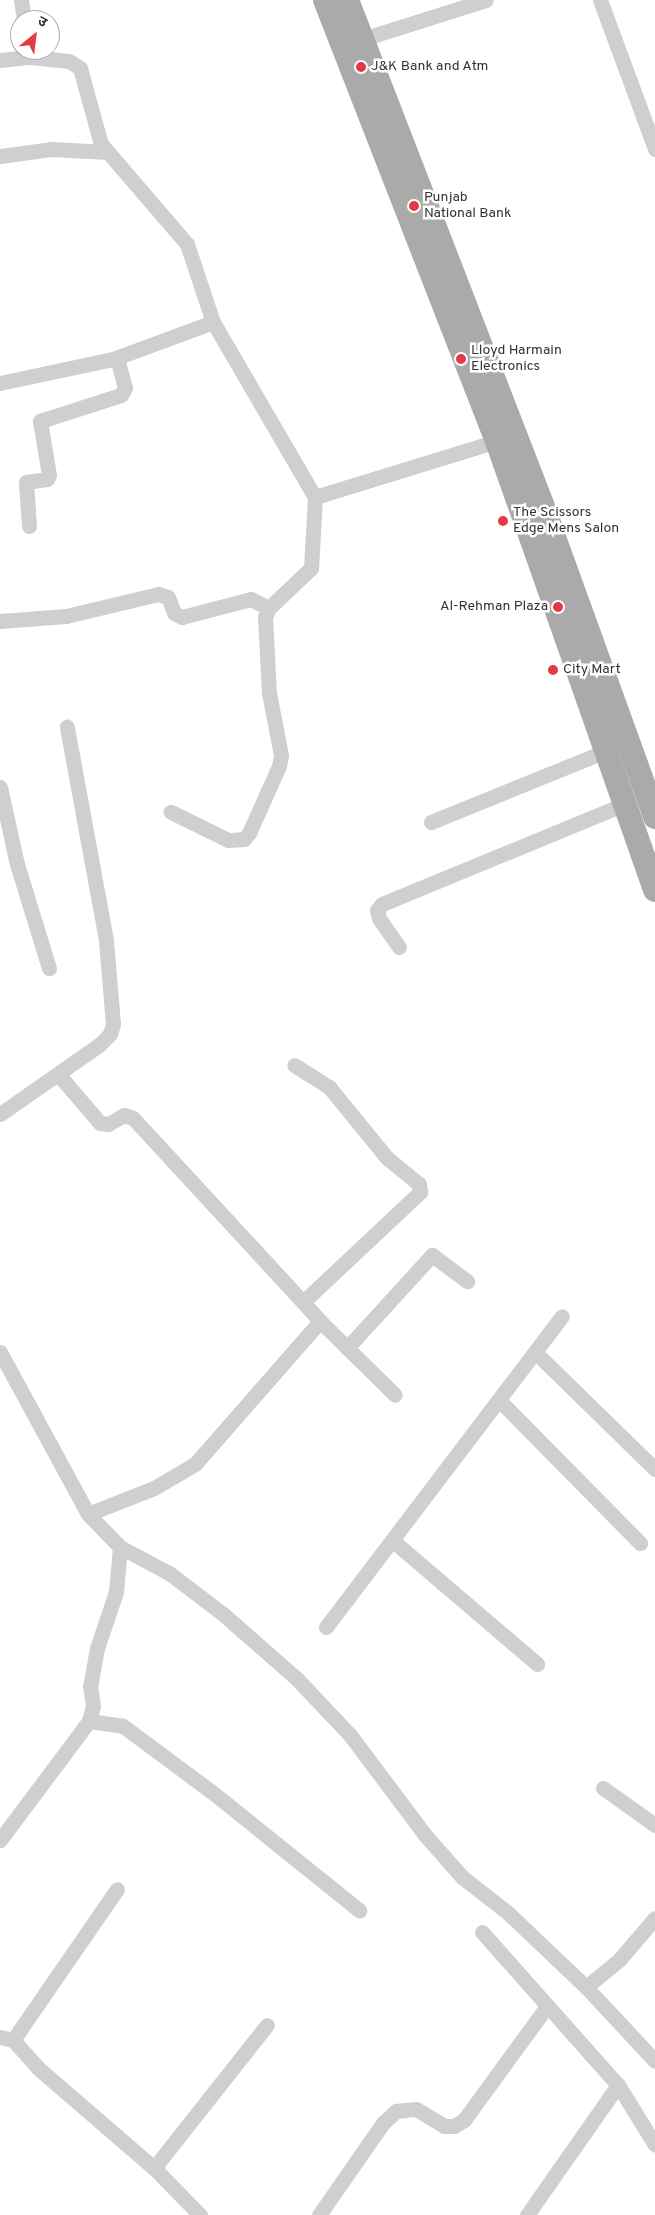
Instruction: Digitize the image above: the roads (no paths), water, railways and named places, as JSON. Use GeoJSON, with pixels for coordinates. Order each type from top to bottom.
{"type":"FeatureCollection","features":[{"type":"Feature","properties":{"kind":"main road"},"geometry":{"type":"LineString","coordinates":[[325,0],[353,42],[542,504],[655,817]]}},
{"type":"Feature","properties":{"kind":"main road"},"geometry":{"type":"LineString","coordinates":[[347,0],[353,42],[497,441],[655,890]]}},
{"type":"Feature","properties":{"kind":"street"},"geometry":{"type":"LineString","coordinates":[[353,42],[486,0]]}},
{"type":"Feature","properties":{"kind":"street"},"geometry":{"type":"LineString","coordinates":[[600,0],[655,149]]}},
{"type":"Feature","properties":{"kind":"street"},"geometry":{"type":"LineString","coordinates":[[60,59],[69,61],[80,68],[97,135],[108,152],[187,244],[213,322],[315,497],[311,568],[269,608],[265,617],[270,693],[281,755],[280,766],[249,833],[244,839],[228,840],[171,812]]}},
{"type":"Feature","properties":{"kind":"street"},"geometry":{"type":"LineString","coordinates":[[0,156],[51,149],[108,152]]}},
{"type":"Feature","properties":{"kind":"street"},"geometry":{"type":"LineString","coordinates":[[0,383],[117,358],[213,322]]}},
{"type":"Feature","properties":{"kind":"street"},"geometry":{"type":"LineString","coordinates":[[29,526],[26,482],[47,479],[48,475],[40,421],[121,395],[125,388],[117,358]]}},
{"type":"Feature","properties":{"kind":"street"},"geometry":{"type":"LineString","coordinates":[[315,497],[497,441]]}},
{"type":"Feature","properties":{"kind":"street"},"geometry":{"type":"LineString","coordinates":[[0,621],[66,616],[158,594],[166,596],[174,613],[182,617],[251,600],[269,608]]}},
{"type":"Feature","properties":{"kind":"street"},"geometry":{"type":"LineString","coordinates":[[0,1114],[58,1074],[110,1034],[114,1008],[106,940],[67,727]]}},
{"type":"Feature","properties":{"kind":"street"},"geometry":{"type":"LineString","coordinates":[[431,822],[606,751]]}},
{"type":"Feature","properties":{"kind":"street"},"geometry":{"type":"LineString","coordinates":[[0,787],[17,864],[49,968]]}},
{"type":"Feature","properties":{"kind":"street"},"geometry":{"type":"LineString","coordinates":[[399,947],[379,918],[377,910],[382,904],[625,804]]}},
{"type":"Feature","properties":{"kind":"street"},"geometry":{"type":"LineString","coordinates":[[294,1065],[329,1087],[387,1158],[420,1188],[415,1197],[303,1302]]}},
{"type":"Feature","properties":{"kind":"street"},"geometry":{"type":"LineString","coordinates":[[58,1074],[100,1123],[108,1124],[124,1115],[133,1118],[320,1321],[395,1395]]}},
{"type":"Feature","properties":{"kind":"street"},"geometry":{"type":"LineString","coordinates":[[347,1348],[432,1255],[467,1281]]}},
{"type":"Feature","properties":{"kind":"street"},"geometry":{"type":"LineString","coordinates":[[326,1627],[562,1316]]}},
{"type":"Feature","properties":{"kind":"street"},"geometry":{"type":"LineString","coordinates":[[88,1514],[154,1488],[195,1464],[320,1321]]}},
{"type":"Feature","properties":{"kind":"street"},"geometry":{"type":"LineString","coordinates":[[0,1352],[88,1514],[120,1547],[169,1573],[223,1614],[297,1679],[350,1734],[425,1835],[462,1877],[508,1913],[586,1987],[655,2061]]}},
{"type":"Feature","properties":{"kind":"street"},"geometry":{"type":"LineString","coordinates":[[535,1352],[655,1469]]}},
{"type":"Feature","properties":{"kind":"street"},"geometry":{"type":"LineString","coordinates":[[499,1400],[640,1544]]}},
{"type":"Feature","properties":{"kind":"street"},"geometry":{"type":"LineString","coordinates":[[392,1540],[537,1664]]}},
{"type":"Feature","properties":{"kind":"street"},"geometry":{"type":"LineString","coordinates":[[0,1840],[89,1721],[93,1706],[90,1686],[97,1648],[116,1592],[120,1547]]}},
{"type":"Feature","properties":{"kind":"street"},"geometry":{"type":"LineString","coordinates":[[89,1721],[123,1726],[212,1792],[359,1910]]}},
{"type":"Feature","properties":{"kind":"street"},"geometry":{"type":"LineString","coordinates":[[603,1788],[655,1825]]}},
{"type":"Feature","properties":{"kind":"street"},"geometry":{"type":"LineString","coordinates":[[117,1889],[7,2039],[154,2168],[200,2215]]}},
{"type":"Feature","properties":{"kind":"street"},"geometry":{"type":"LineString","coordinates":[[586,1987],[619,1960],[655,1918]]}},
{"type":"Feature","properties":{"kind":"street"},"geometry":{"type":"LineString","coordinates":[[482,1932],[525,1977],[547,2006],[618,2085],[655,2145]]}},
{"type":"Feature","properties":{"kind":"street"},"geometry":{"type":"LineString","coordinates":[[319,2215],[383,2123],[396,2111],[416,2109],[444,2126],[454,2126],[464,2120],[547,2006]]}},
{"type":"Feature","properties":{"kind":"street"},"geometry":{"type":"LineString","coordinates":[[154,2168],[267,2025]]}},
{"type":"Feature","properties":{"kind":"street"},"geometry":{"type":"LineString","coordinates":[[527,2215],[618,2085]]}},
{"type":"Feature","properties":{"kind":"place","name":"J&K Bank and Atm"},"geometry":{"type":"Point","coordinates":[361,67]}},
{"type":"Feature","properties":{"kind":"place","name":"Punjab National Bank"},"geometry":{"type":"Point","coordinates":[414,206]}},
{"type":"Feature","properties":{"kind":"place","name":"Lloyd Harmain Electronics"},"geometry":{"type":"Point","coordinates":[461,359]}},
{"type":"Feature","properties":{"kind":"place","name":"The Scissors Edge Mens Salon"},"geometry":{"type":"Point","coordinates":[503,521]}},
{"type":"Feature","properties":{"kind":"place","name":"Al-Rehman Plaza"},"geometry":{"type":"Point","coordinates":[558,607]}},
{"type":"Feature","properties":{"kind":"place","name":"City Mart"},"geometry":{"type":"Point","coordinates":[553,670]}}]}
